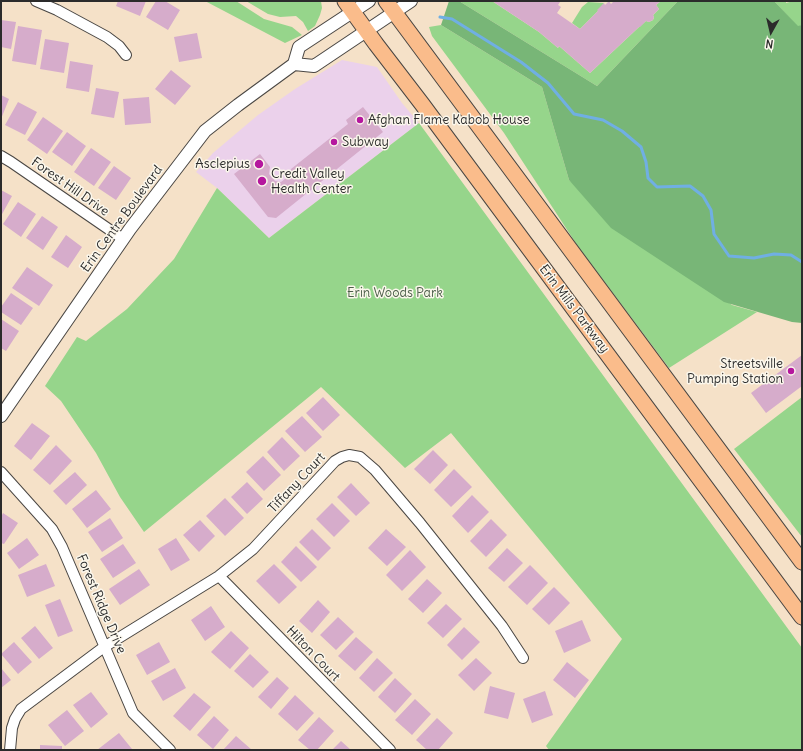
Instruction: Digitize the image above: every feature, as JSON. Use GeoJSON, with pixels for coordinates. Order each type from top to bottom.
{"type":"FeatureCollection","features":[{"type":"Feature","properties":{"kind":"main road","name":"Erin Mills Parkway"},"geometry":{"type":"LineString","coordinates":[[349,6],[366,31],[802,617]]}},
{"type":"Feature","properties":{"kind":"main road"},"geometry":{"type":"LineString","coordinates":[[391,6],[802,562]]}},
{"type":"Feature","properties":{"kind":"street"},"geometry":{"type":"LineString","coordinates":[[36,1],[57,10],[107,37],[119,46],[126,55]]}},
{"type":"Feature","properties":{"kind":"street"},"geometry":{"type":"LineString","coordinates":[[369,1],[349,6],[299,47],[294,64],[314,66],[366,31],[391,6],[411,1]]}},
{"type":"Feature","properties":{"kind":"street","name":"Erin Centre Boulevard"},"geometry":{"type":"LineString","coordinates":[[1,416],[123,239],[205,131],[294,64]]}},
{"type":"Feature","properties":{"kind":"street","name":"Forest Hill Drive"},"geometry":{"type":"LineString","coordinates":[[1,156],[123,239]]}},
{"type":"Feature","properties":{"kind":"street","name":"Tiffany Court"},"geometry":{"type":"LineString","coordinates":[[10,750],[12,728],[21,709],[104,647],[219,576],[253,549],[335,461],[342,457],[360,457],[375,470],[420,523],[502,626],[523,658]]}},
{"type":"Feature","properties":{"kind":"street","name":"Forest Ridge Drive"},"geometry":{"type":"LineString","coordinates":[[1,472],[52,529],[62,547],[133,712],[170,750]]}},
{"type":"Feature","properties":{"kind":"street","name":"Hilton Court"},"geometry":{"type":"LineString","coordinates":[[219,576],[390,750]]}},
{"type":"Feature","properties":{"kind":"shaded area"},"geometry":{"type":"Polygon","coordinates":[[[342,60],[377,67],[402,103],[419,123],[269,238],[217,188],[196,172],[213,153],[258,115],[295,89],[342,60]]]}},
{"type":"Feature","properties":{"kind":"green space"},"geometry":{"type":"Polygon","coordinates":[[[205,1],[236,1],[264,19],[292,27],[302,35],[285,43],[205,1]]]}},
{"type":"Feature","properties":{"kind":"green space"},"geometry":{"type":"Polygon","coordinates":[[[246,1],[321,1],[322,8],[315,26],[308,31],[303,22],[296,16],[280,17],[268,14],[246,1]]]}},
{"type":"Feature","properties":{"kind":"green space"},"geometry":{"type":"Polygon","coordinates":[[[449,1],[459,1],[597,86],[678,1],[774,1],[798,26],[802,25],[802,323],[792,322],[724,302],[611,228],[569,180],[542,87],[441,25],[449,1]]]}},
{"type":"Feature","properties":{"kind":"green space"},"geometry":{"type":"Polygon","coordinates":[[[459,1],[492,1],[539,32],[558,48],[559,46],[590,73],[646,21],[649,22],[653,20],[653,15],[659,9],[656,5],[661,1],[678,1],[597,86],[459,1]]]}},
{"type":"Feature","properties":{"kind":"green space"},"geometry":{"type":"Polygon","coordinates":[[[774,1],[786,1],[786,3],[802,1],[802,25],[798,27],[774,1]]]}},
{"type":"Feature","properties":{"kind":"green space"},"geometry":{"type":"Polygon","coordinates":[[[588,2],[604,3],[580,29],[572,23],[582,7],[588,2]]]}},
{"type":"Feature","properties":{"kind":"green space"},"geometry":{"type":"Polygon","coordinates":[[[441,25],[542,87],[569,180],[732,305],[757,312],[669,368],[577,245],[504,133],[432,36],[429,27],[441,25]]]}},
{"type":"Feature","properties":{"kind":"green space","name":"Erin Woods Park"},"geometry":{"type":"Polygon","coordinates":[[[419,123],[802,648],[802,750],[549,750],[546,746],[622,639],[451,433],[405,468],[321,387],[144,532],[120,497],[96,453],[61,401],[45,386],[77,337],[86,341],[127,309],[174,259],[217,188],[269,238],[419,123]]]}},
{"type":"Feature","properties":{"kind":"green space"},"geometry":{"type":"Polygon","coordinates":[[[802,397],[802,537],[734,449],[802,397]]]}},
{"type":"Feature","properties":{"kind":"building"},"geometry":{"type":"Polygon","coordinates":[[[118,1],[146,1],[140,16],[116,6],[118,1]]]}},
{"type":"Feature","properties":{"kind":"building"},"geometry":{"type":"Polygon","coordinates":[[[156,1],[165,1],[180,10],[168,30],[146,17],[156,1]]]}},
{"type":"Feature","properties":{"kind":"building"},"geometry":{"type":"Polygon","coordinates":[[[492,1],[559,1],[560,2],[558,5],[561,7],[557,13],[580,29],[604,3],[605,5],[609,1],[611,4],[614,1],[661,1],[656,5],[659,9],[653,15],[653,20],[649,22],[646,21],[590,73],[559,46],[558,48],[539,32],[492,1]]]}},
{"type":"Feature","properties":{"kind":"building"},"geometry":{"type":"Polygon","coordinates":[[[1,20],[16,22],[11,49],[1,47],[1,20]]]}},
{"type":"Feature","properties":{"kind":"building"},"geometry":{"type":"Polygon","coordinates":[[[18,26],[42,30],[36,65],[12,61],[18,26]]]}},
{"type":"Feature","properties":{"kind":"building"},"geometry":{"type":"Polygon","coordinates":[[[197,33],[202,58],[179,62],[174,37],[197,33]]]}},
{"type":"Feature","properties":{"kind":"building"},"geometry":{"type":"Polygon","coordinates":[[[45,39],[69,43],[64,73],[40,69],[45,39]]]}},
{"type":"Feature","properties":{"kind":"building"},"geometry":{"type":"Polygon","coordinates":[[[70,61],[93,65],[89,92],[66,88],[70,61]]]}},
{"type":"Feature","properties":{"kind":"building"},"geometry":{"type":"Polygon","coordinates":[[[171,70],[191,86],[175,105],[155,89],[171,70]]]}},
{"type":"Feature","properties":{"kind":"building"},"geometry":{"type":"Polygon","coordinates":[[[96,88],[119,92],[114,118],[91,114],[96,88]]]}},
{"type":"Feature","properties":{"kind":"building"},"geometry":{"type":"Polygon","coordinates":[[[1,95],[9,99],[1,119],[1,95]]]}},
{"type":"Feature","properties":{"kind":"building"},"geometry":{"type":"Polygon","coordinates":[[[149,97],[151,123],[125,125],[123,99],[149,97]]]}},
{"type":"Feature","properties":{"kind":"building"},"geometry":{"type":"Polygon","coordinates":[[[18,102],[37,112],[25,135],[5,125],[18,102]]]}},
{"type":"Feature","properties":{"kind":"building"},"geometry":{"type":"Polygon","coordinates":[[[363,107],[383,132],[276,218],[268,217],[234,174],[260,154],[270,167],[269,174],[275,181],[281,182],[290,175],[291,169],[348,124],[346,120],[363,107]]]}},
{"type":"Feature","properties":{"kind":"building"},"geometry":{"type":"Polygon","coordinates":[[[43,117],[63,131],[47,154],[27,140],[43,117]]]}},
{"type":"Feature","properties":{"kind":"building"},"geometry":{"type":"Polygon","coordinates":[[[67,132],[86,146],[72,166],[52,152],[67,132]]]}},
{"type":"Feature","properties":{"kind":"building"},"geometry":{"type":"Polygon","coordinates":[[[91,148],[111,162],[94,186],[74,172],[91,148]]]}},
{"type":"Feature","properties":{"kind":"building"},"geometry":{"type":"Polygon","coordinates":[[[114,166],[131,178],[116,200],[98,188],[114,166]]]}},
{"type":"Feature","properties":{"kind":"building"},"geometry":{"type":"Polygon","coordinates":[[[1,190],[12,196],[1,216],[1,190]]]}},
{"type":"Feature","properties":{"kind":"building"},"geometry":{"type":"Polygon","coordinates":[[[18,202],[36,214],[21,237],[3,224],[18,202]]]}},
{"type":"Feature","properties":{"kind":"building"},"geometry":{"type":"Polygon","coordinates":[[[42,216],[58,227],[43,250],[26,238],[42,216]]]}},
{"type":"Feature","properties":{"kind":"building"},"geometry":{"type":"Polygon","coordinates":[[[66,235],[82,247],[68,268],[51,257],[66,235]]]}},
{"type":"Feature","properties":{"kind":"building"},"geometry":{"type":"Polygon","coordinates":[[[27,267],[53,285],[39,306],[12,288],[27,267]]]}},
{"type":"Feature","properties":{"kind":"building"},"geometry":{"type":"Polygon","coordinates":[[[11,293],[33,308],[21,325],[1,312],[1,307],[11,293]]]}},
{"type":"Feature","properties":{"kind":"building"},"geometry":{"type":"Polygon","coordinates":[[[1,319],[19,331],[6,351],[1,348],[1,319]]]}},
{"type":"Feature","properties":{"kind":"building","name":"Streetsville Pumping Station"},"geometry":{"type":"Polygon","coordinates":[[[802,355],[802,386],[766,413],[751,393],[802,355]]]}},
{"type":"Feature","properties":{"kind":"building"},"geometry":{"type":"Polygon","coordinates":[[[323,397],[340,415],[323,431],[306,413],[323,397]]]}},
{"type":"Feature","properties":{"kind":"building"},"geometry":{"type":"Polygon","coordinates":[[[302,416],[322,437],[305,452],[285,431],[302,416]]]}},
{"type":"Feature","properties":{"kind":"building"},"geometry":{"type":"Polygon","coordinates":[[[32,423],[50,436],[31,460],[14,446],[32,423]]]}},
{"type":"Feature","properties":{"kind":"building"},"geometry":{"type":"Polygon","coordinates":[[[282,437],[300,456],[284,471],[267,452],[282,437]]]}},
{"type":"Feature","properties":{"kind":"building"},"geometry":{"type":"Polygon","coordinates":[[[56,445],[72,461],[50,485],[33,470],[56,445]]]}},
{"type":"Feature","properties":{"kind":"building"},"geometry":{"type":"Polygon","coordinates":[[[433,450],[448,465],[430,484],[414,469],[433,450]]]}},
{"type":"Feature","properties":{"kind":"building"},"geometry":{"type":"Polygon","coordinates":[[[263,456],[281,475],[264,491],[246,472],[263,456]]]}},
{"type":"Feature","properties":{"kind":"building"},"geometry":{"type":"Polygon","coordinates":[[[454,469],[472,487],[451,507],[434,490],[454,469]]]}},
{"type":"Feature","properties":{"kind":"building"},"geometry":{"type":"Polygon","coordinates":[[[75,472],[87,485],[66,505],[53,491],[75,472]]]}},
{"type":"Feature","properties":{"kind":"building"},"geometry":{"type":"Polygon","coordinates":[[[247,482],[263,499],[247,514],[231,497],[247,482]]]}},
{"type":"Feature","properties":{"kind":"building"},"geometry":{"type":"Polygon","coordinates":[[[351,483],[370,503],[356,516],[337,497],[351,483]]]}},
{"type":"Feature","properties":{"kind":"building"},"geometry":{"type":"Polygon","coordinates":[[[96,490],[111,509],[87,528],[72,509],[96,490]]]}},
{"type":"Feature","properties":{"kind":"building"},"geometry":{"type":"Polygon","coordinates":[[[472,495],[489,512],[468,533],[452,516],[472,495]]]}},
{"type":"Feature","properties":{"kind":"building"},"geometry":{"type":"Polygon","coordinates":[[[225,498],[244,518],[225,536],[206,516],[225,498]]]}},
{"type":"Feature","properties":{"kind":"building"},"geometry":{"type":"Polygon","coordinates":[[[332,503],[350,521],[334,537],[316,519],[332,503]]]}},
{"type":"Feature","properties":{"kind":"building"},"geometry":{"type":"Polygon","coordinates":[[[3,513],[18,523],[4,544],[1,543],[1,517],[3,513]]]}},
{"type":"Feature","properties":{"kind":"building"},"geometry":{"type":"Polygon","coordinates":[[[110,518],[123,538],[102,552],[88,532],[110,518]]]}},
{"type":"Feature","properties":{"kind":"building"},"geometry":{"type":"Polygon","coordinates":[[[491,519],[507,535],[486,557],[470,541],[491,519]]]}},
{"type":"Feature","properties":{"kind":"building"},"geometry":{"type":"Polygon","coordinates":[[[200,520],[215,536],[199,552],[183,535],[200,520]]]}},
{"type":"Feature","properties":{"kind":"building"},"geometry":{"type":"Polygon","coordinates":[[[312,529],[331,548],[318,561],[299,542],[312,529]]]}},
{"type":"Feature","properties":{"kind":"building"},"geometry":{"type":"Polygon","coordinates":[[[386,529],[406,547],[387,566],[368,548],[386,529]]]}},
{"type":"Feature","properties":{"kind":"building"},"geometry":{"type":"Polygon","coordinates":[[[27,538],[39,555],[19,569],[7,553],[27,538]]]}},
{"type":"Feature","properties":{"kind":"building"},"geometry":{"type":"Polygon","coordinates":[[[176,538],[190,560],[171,571],[158,549],[176,538]]]}},
{"type":"Feature","properties":{"kind":"building"},"geometry":{"type":"Polygon","coordinates":[[[123,544],[136,563],[113,578],[100,559],[123,544]]]}},
{"type":"Feature","properties":{"kind":"building"},"geometry":{"type":"Polygon","coordinates":[[[296,546],[317,567],[301,582],[281,562],[296,546]]]}},
{"type":"Feature","properties":{"kind":"building"},"geometry":{"type":"Polygon","coordinates":[[[507,548],[523,563],[504,582],[488,568],[507,548]]]}},
{"type":"Feature","properties":{"kind":"building"},"geometry":{"type":"Polygon","coordinates":[[[410,550],[426,567],[402,591],[386,575],[410,550]]]}},
{"type":"Feature","properties":{"kind":"building"},"geometry":{"type":"Polygon","coordinates":[[[46,564],[55,586],[27,597],[18,575],[46,564]]]}},
{"type":"Feature","properties":{"kind":"building"},"geometry":{"type":"Polygon","coordinates":[[[274,564],[297,587],[279,604],[256,581],[274,564]]]}},
{"type":"Feature","properties":{"kind":"building"},"geometry":{"type":"Polygon","coordinates":[[[530,565],[548,583],[527,605],[508,587],[530,565]]]}},
{"type":"Feature","properties":{"kind":"building"},"geometry":{"type":"Polygon","coordinates":[[[139,569],[150,585],[120,605],[109,589],[139,569]]]}},
{"type":"Feature","properties":{"kind":"building"},"geometry":{"type":"Polygon","coordinates":[[[427,579],[442,593],[423,613],[408,599],[427,579]]]}},
{"type":"Feature","properties":{"kind":"building"},"geometry":{"type":"Polygon","coordinates":[[[554,587],[570,603],[549,625],[532,609],[554,587]]]}},
{"type":"Feature","properties":{"kind":"building"},"geometry":{"type":"Polygon","coordinates":[[[60,599],[73,631],[58,637],[45,605],[60,599]]]}},
{"type":"Feature","properties":{"kind":"building"},"geometry":{"type":"Polygon","coordinates":[[[318,600],[330,612],[312,633],[299,621],[318,600]]]}},
{"type":"Feature","properties":{"kind":"building"},"geometry":{"type":"Polygon","coordinates":[[[446,604],[462,619],[443,638],[427,623],[446,604]]]}},
{"type":"Feature","properties":{"kind":"building"},"geometry":{"type":"Polygon","coordinates":[[[211,606],[225,627],[205,641],[191,620],[211,606]]]}},
{"type":"Feature","properties":{"kind":"building"},"geometry":{"type":"Polygon","coordinates":[[[338,617],[354,632],[336,650],[320,635],[338,617]]]}},
{"type":"Feature","properties":{"kind":"building"},"geometry":{"type":"Polygon","coordinates":[[[582,620],[591,641],[564,653],[555,631],[582,620]]]}},
{"type":"Feature","properties":{"kind":"building"},"geometry":{"type":"Polygon","coordinates":[[[35,626],[53,648],[39,659],[21,638],[35,626]]]}},
{"type":"Feature","properties":{"kind":"building"},"geometry":{"type":"Polygon","coordinates":[[[464,627],[480,642],[462,660],[447,645],[464,627]]]}},
{"type":"Feature","properties":{"kind":"building"},"geometry":{"type":"Polygon","coordinates":[[[231,631],[249,648],[230,669],[211,652],[231,631]]]}},
{"type":"Feature","properties":{"kind":"building"},"geometry":{"type":"Polygon","coordinates":[[[356,637],[373,652],[355,671],[338,656],[356,637]]]}},
{"type":"Feature","properties":{"kind":"building"},"geometry":{"type":"Polygon","coordinates":[[[14,642],[32,662],[18,674],[1,654],[14,642]]]}},
{"type":"Feature","properties":{"kind":"building"},"geometry":{"type":"Polygon","coordinates":[[[159,642],[170,662],[147,675],[136,655],[159,642]]]}},
{"type":"Feature","properties":{"kind":"building"},"geometry":{"type":"Polygon","coordinates":[[[250,654],[269,672],[253,688],[234,671],[250,654]]]}},
{"type":"Feature","properties":{"kind":"building"},"geometry":{"type":"Polygon","coordinates":[[[377,658],[393,673],[374,692],[359,678],[377,658]]]}},
{"type":"Feature","properties":{"kind":"building"},"geometry":{"type":"Polygon","coordinates":[[[476,658],[492,673],[474,691],[458,675],[476,658]]]}},
{"type":"Feature","properties":{"kind":"building"},"geometry":{"type":"Polygon","coordinates":[[[567,662],[589,680],[575,698],[553,680],[567,662]]]}},
{"type":"Feature","properties":{"kind":"building"},"geometry":{"type":"Polygon","coordinates":[[[1,668],[11,680],[1,688],[1,668]]]}},
{"type":"Feature","properties":{"kind":"building"},"geometry":{"type":"Polygon","coordinates":[[[175,668],[186,688],[163,701],[151,681],[175,668]]]}},
{"type":"Feature","properties":{"kind":"building"},"geometry":{"type":"Polygon","coordinates":[[[277,677],[289,688],[271,709],[258,697],[277,677]]]}},
{"type":"Feature","properties":{"kind":"building"},"geometry":{"type":"Polygon","coordinates":[[[395,678],[412,694],[395,713],[378,697],[395,678]]]}},
{"type":"Feature","properties":{"kind":"building"},"geometry":{"type":"Polygon","coordinates":[[[490,686],[515,693],[508,719],[484,713],[490,686]]]}},
{"type":"Feature","properties":{"kind":"building"},"geometry":{"type":"Polygon","coordinates":[[[545,691],[553,715],[532,723],[523,699],[545,691]]]}},
{"type":"Feature","properties":{"kind":"building"},"geometry":{"type":"Polygon","coordinates":[[[91,692],[108,714],[91,728],[73,705],[91,692]]]}},
{"type":"Feature","properties":{"kind":"building"},"geometry":{"type":"Polygon","coordinates":[[[194,693],[211,707],[190,731],[173,716],[194,693]]]}},
{"type":"Feature","properties":{"kind":"building"},"geometry":{"type":"Polygon","coordinates":[[[295,695],[314,713],[297,731],[278,714],[295,695]]]}},
{"type":"Feature","properties":{"kind":"building"},"geometry":{"type":"Polygon","coordinates":[[[415,699],[431,714],[412,735],[395,720],[415,699]]]}},
{"type":"Feature","properties":{"kind":"building"},"geometry":{"type":"Polygon","coordinates":[[[67,710],[84,731],[65,746],[48,725],[67,710]]]}},
{"type":"Feature","properties":{"kind":"building"},"geometry":{"type":"Polygon","coordinates":[[[214,716],[229,730],[213,749],[197,735],[214,716]]]}},
{"type":"Feature","properties":{"kind":"building"},"geometry":{"type":"Polygon","coordinates":[[[319,717],[334,731],[317,750],[310,750],[298,740],[319,717]]]}},
{"type":"Feature","properties":{"kind":"building"},"geometry":{"type":"Polygon","coordinates":[[[437,718],[453,733],[438,750],[427,750],[416,740],[437,718]]]}},
{"type":"Feature","properties":{"kind":"building"},"geometry":{"type":"Polygon","coordinates":[[[119,733],[132,749],[97,750],[119,733]]]}},
{"type":"Feature","properties":{"kind":"building"},"geometry":{"type":"Polygon","coordinates":[[[236,736],[252,750],[223,750],[236,736]]]}},
{"type":"Feature","properties":{"kind":"building"},"geometry":{"type":"Polygon","coordinates":[[[341,741],[351,750],[332,750],[341,741]]]}},
{"type":"Feature","properties":{"kind":"building"},"geometry":{"type":"Polygon","coordinates":[[[40,745],[62,746],[62,750],[40,750],[40,745]]]}},
{"type":"Feature","properties":{"kind":"waterway"},"geometry":{"type":"LineString","coordinates":[[440,17],[452,19],[521,62],[548,83],[574,114],[603,120],[622,131],[641,147],[646,162],[648,178],[657,187],[690,186],[703,196],[711,210],[714,234],[729,256],[754,258],[774,254],[791,255],[802,262]]}},
{"type":"Feature","properties":{"kind":"place","name":"Afghan Flame Kabob House"},"geometry":{"type":"Point","coordinates":[360,120]}},
{"type":"Feature","properties":{"kind":"place","name":"Subway"},"geometry":{"type":"Point","coordinates":[334,142]}},
{"type":"Feature","properties":{"kind":"place","name":"Asclepius"},"geometry":{"type":"Point","coordinates":[259,164]}},
{"type":"Feature","properties":{"kind":"place","name":"Credit Valley Health Center"},"geometry":{"type":"Point","coordinates":[262,181]}},
{"type":"Feature","properties":{"kind":"place","name":"Streetsville Pumping Station"},"geometry":{"type":"Point","coordinates":[791,371]}}]}
